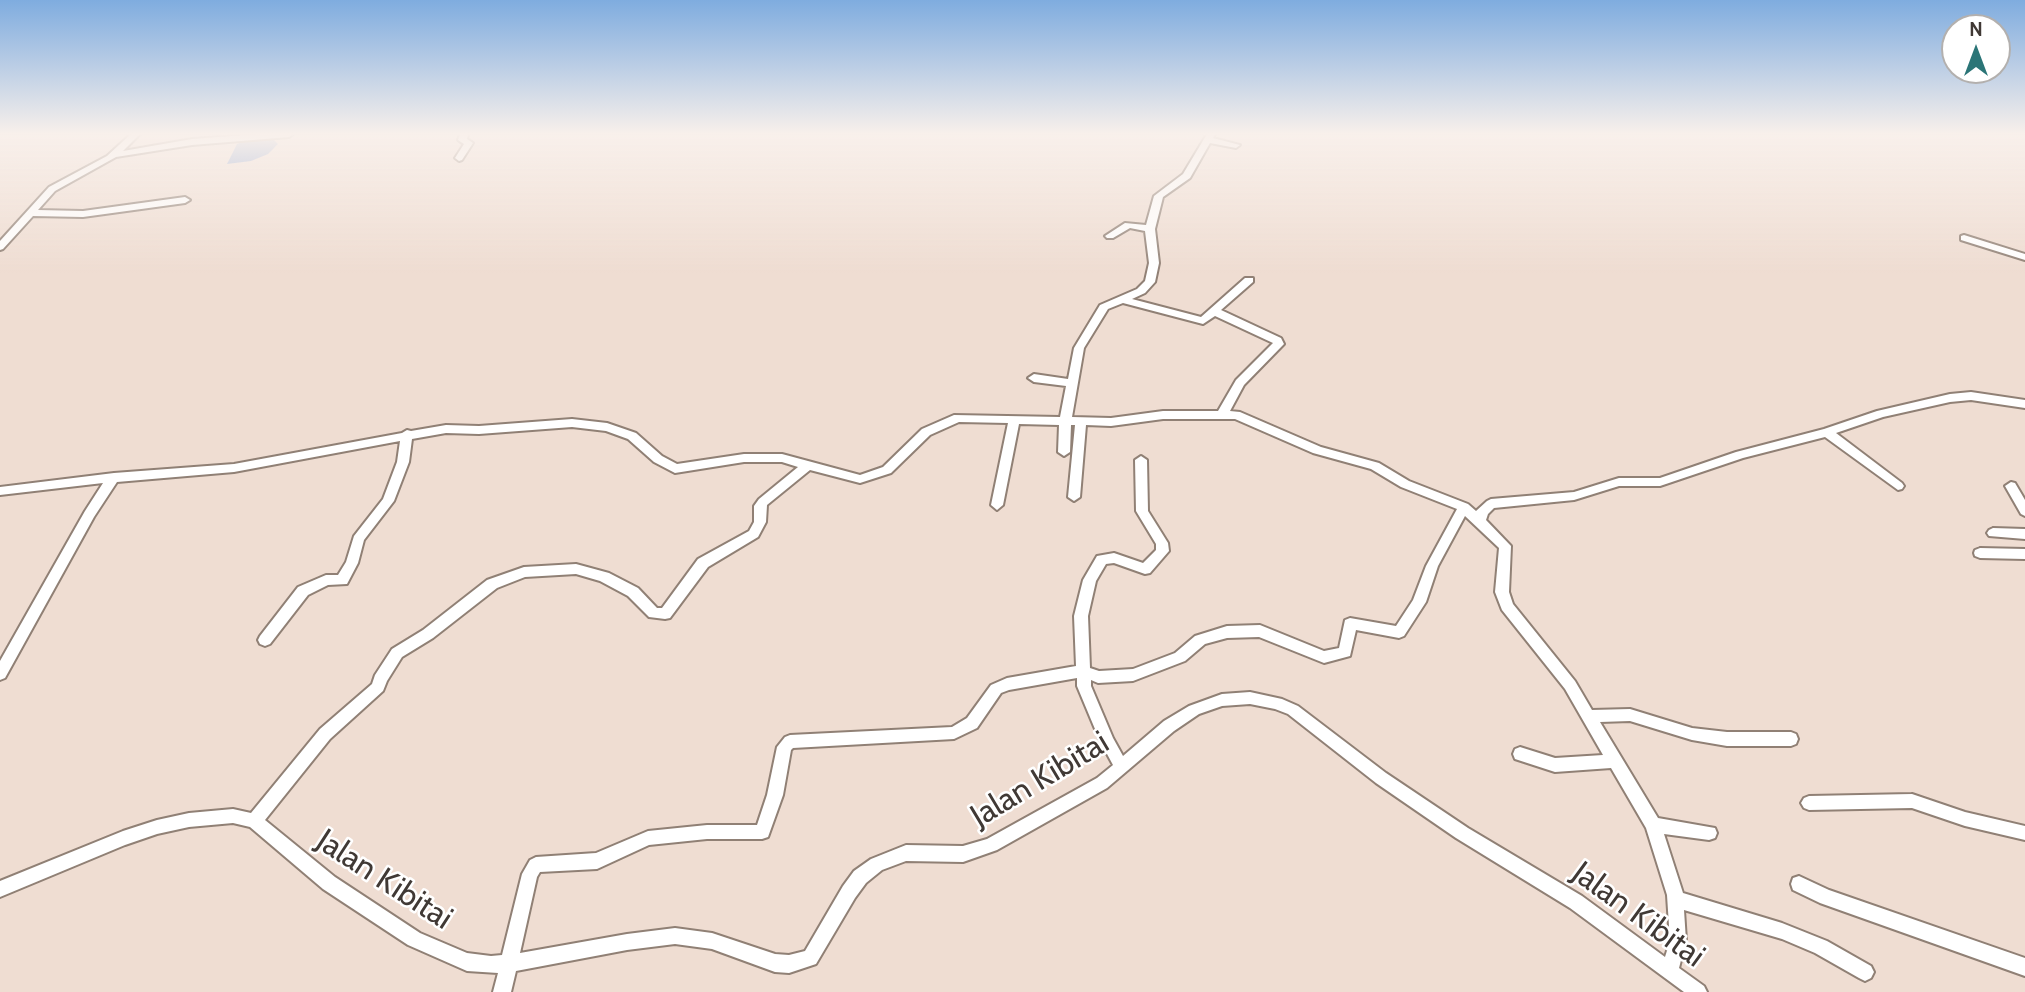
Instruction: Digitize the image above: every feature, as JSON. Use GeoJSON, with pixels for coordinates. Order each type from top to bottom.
{"type":"FeatureCollection","features":[{"type":"Feature","properties":{"kind":"street"},"geometry":{"type":"LineString","coordinates":[[0,247],[55,186],[66,180]]}},
{"type":"Feature","properties":{"kind":"street"},"geometry":{"type":"LineString","coordinates":[[1064,452],[1065,422],[1079,348],[1101,310],[1141,290],[1150,282],[1154,263],[1150,229],[1159,196],[1181,180]]}},
{"type":"Feature","properties":{"kind":"street"},"geometry":{"type":"LineString","coordinates":[[31,213],[86,214],[185,200]]}},
{"type":"Feature","properties":{"kind":"street"},"geometry":{"type":"LineString","coordinates":[[1110,236],[1128,225],[1150,229]]}},
{"type":"Feature","properties":{"kind":"street"},"geometry":{"type":"LineString","coordinates":[[1964,238],[2025,257]]}},
{"type":"Feature","properties":{"kind":"street"},"geometry":{"type":"LineString","coordinates":[[1120,299],[1201,321],[1249,280]]}},
{"type":"Feature","properties":{"kind":"street"},"geometry":{"type":"LineString","coordinates":[[1214,311],[1279,344],[1240,383],[1223,413]]}},
{"type":"Feature","properties":{"kind":"street"},"geometry":{"type":"LineString","coordinates":[[1034,378],[1072,383]]}},
{"type":"Feature","properties":{"kind":"street"},"geometry":{"type":"LineString","coordinates":[[1479,522],[1482,512],[1491,504],[1574,496],[1619,482],[1660,482],[1740,455],[1827,432],[1881,414],[1950,398],[1971,396],[2025,404]]}},
{"type":"Feature","properties":{"kind":"street"},"geometry":{"type":"LineString","coordinates":[[0,491],[114,477],[243,466],[446,429],[479,430],[585,423],[632,436],[664,464],[675,469],[758,457],[782,458],[848,478],[869,478],[887,470],[926,432],[943,422],[965,417],[1065,422],[1127,422],[1163,415],[1223,413],[1242,417],[1317,450],[1375,466],[1405,484],[1464,507],[1505,546],[1502,592],[1507,606],[1545,653],[1589,716],[1653,825],[1675,899],[1678,941],[1671,971]]}},
{"type":"Feature","properties":{"kind":"street"},"geometry":{"type":"LineString","coordinates":[[997,505],[1014,420]]}},
{"type":"Feature","properties":{"kind":"street"},"geometry":{"type":"LineString","coordinates":[[1074,497],[1081,422]]}},
{"type":"Feature","properties":{"kind":"street"},"geometry":{"type":"LineString","coordinates":[[1827,432],[1898,486]]}},
{"type":"Feature","properties":{"kind":"street"},"geometry":{"type":"LineString","coordinates":[[265,640],[303,591],[326,580],[342,580],[352,563],[358,540],[388,501],[403,462],[407,434]]}},
{"type":"Feature","properties":{"kind":"street"},"geometry":{"type":"LineString","coordinates":[[1122,767],[1107,741],[1085,691],[1080,629],[1082,605],[1090,580],[1102,560],[1114,558],[1145,569],[1163,551],[1162,543],[1142,511],[1141,460]]}},
{"type":"Feature","properties":{"kind":"street"},"geometry":{"type":"LineString","coordinates":[[0,889],[123,838],[157,827],[221,817],[254,821],[325,734],[354,712],[378,687],[380,679],[397,653],[428,635],[492,584],[524,572],[576,569],[604,577],[633,592],[654,613],[665,614],[703,563],[754,534],[760,522],[760,506],[763,502],[809,464]]}},
{"type":"Feature","properties":{"kind":"street"},"geometry":{"type":"LineString","coordinates":[[0,674],[89,514],[114,477]]}},
{"type":"Feature","properties":{"kind":"street"},"geometry":{"type":"LineString","coordinates":[[2011,486],[2025,511]]}},
{"type":"Feature","properties":{"kind":"street"},"geometry":{"type":"LineString","coordinates":[[502,992],[530,874],[536,865],[597,861],[612,857],[636,842],[662,836],[762,832],[775,795],[783,749],[787,744],[838,737],[954,733],[972,723],[996,689],[1031,678],[1083,671],[1098,677],[1133,675],[1180,657],[1200,640],[1227,632],[1260,631],[1324,657],[1345,652],[1350,624],[1399,632],[1419,602],[1432,566],[1464,507]]}},
{"type":"Feature","properties":{"kind":"street"},"geometry":{"type":"LineString","coordinates":[[1993,533],[2025,534]]}},
{"type":"Feature","properties":{"kind":"street"},"geometry":{"type":"LineString","coordinates":[[1980,553],[2025,554]]}},
{"type":"Feature","properties":{"kind":"street","name":"Jalan Kibitai"},"geometry":{"type":"LineString","coordinates":[[254,821],[328,883],[414,939],[467,962],[491,965],[510,963],[676,936],[712,941],[775,963],[799,962],[810,958],[849,892],[860,877],[877,864],[906,853],[976,852],[1072,802],[1122,767],[1168,726],[1206,705],[1236,698],[1277,703],[1309,721],[1381,778],[1462,833],[1576,902],[1698,992]]}},
{"type":"Feature","properties":{"kind":"street"},"geometry":{"type":"LineString","coordinates":[[1589,716],[1630,715],[1692,734],[1727,739],[1791,739]]}},
{"type":"Feature","properties":{"kind":"street"},"geometry":{"type":"LineString","coordinates":[[1520,754],[1555,765],[1614,761]]}},
{"type":"Feature","properties":{"kind":"street"},"geometry":{"type":"LineString","coordinates":[[1809,803],[1912,801],[1965,819],[2025,833]]}},
{"type":"Feature","properties":{"kind":"street"},"geometry":{"type":"LineString","coordinates":[[1653,825],[1709,833]]}},
{"type":"Feature","properties":{"kind":"street"},"geometry":{"type":"LineString","coordinates":[[1799,884],[1826,897],[2025,967]]}},
{"type":"Feature","properties":{"kind":"street"},"geometry":{"type":"LineString","coordinates":[[1675,899],[1782,931],[1821,947],[1865,972]]}}]}
